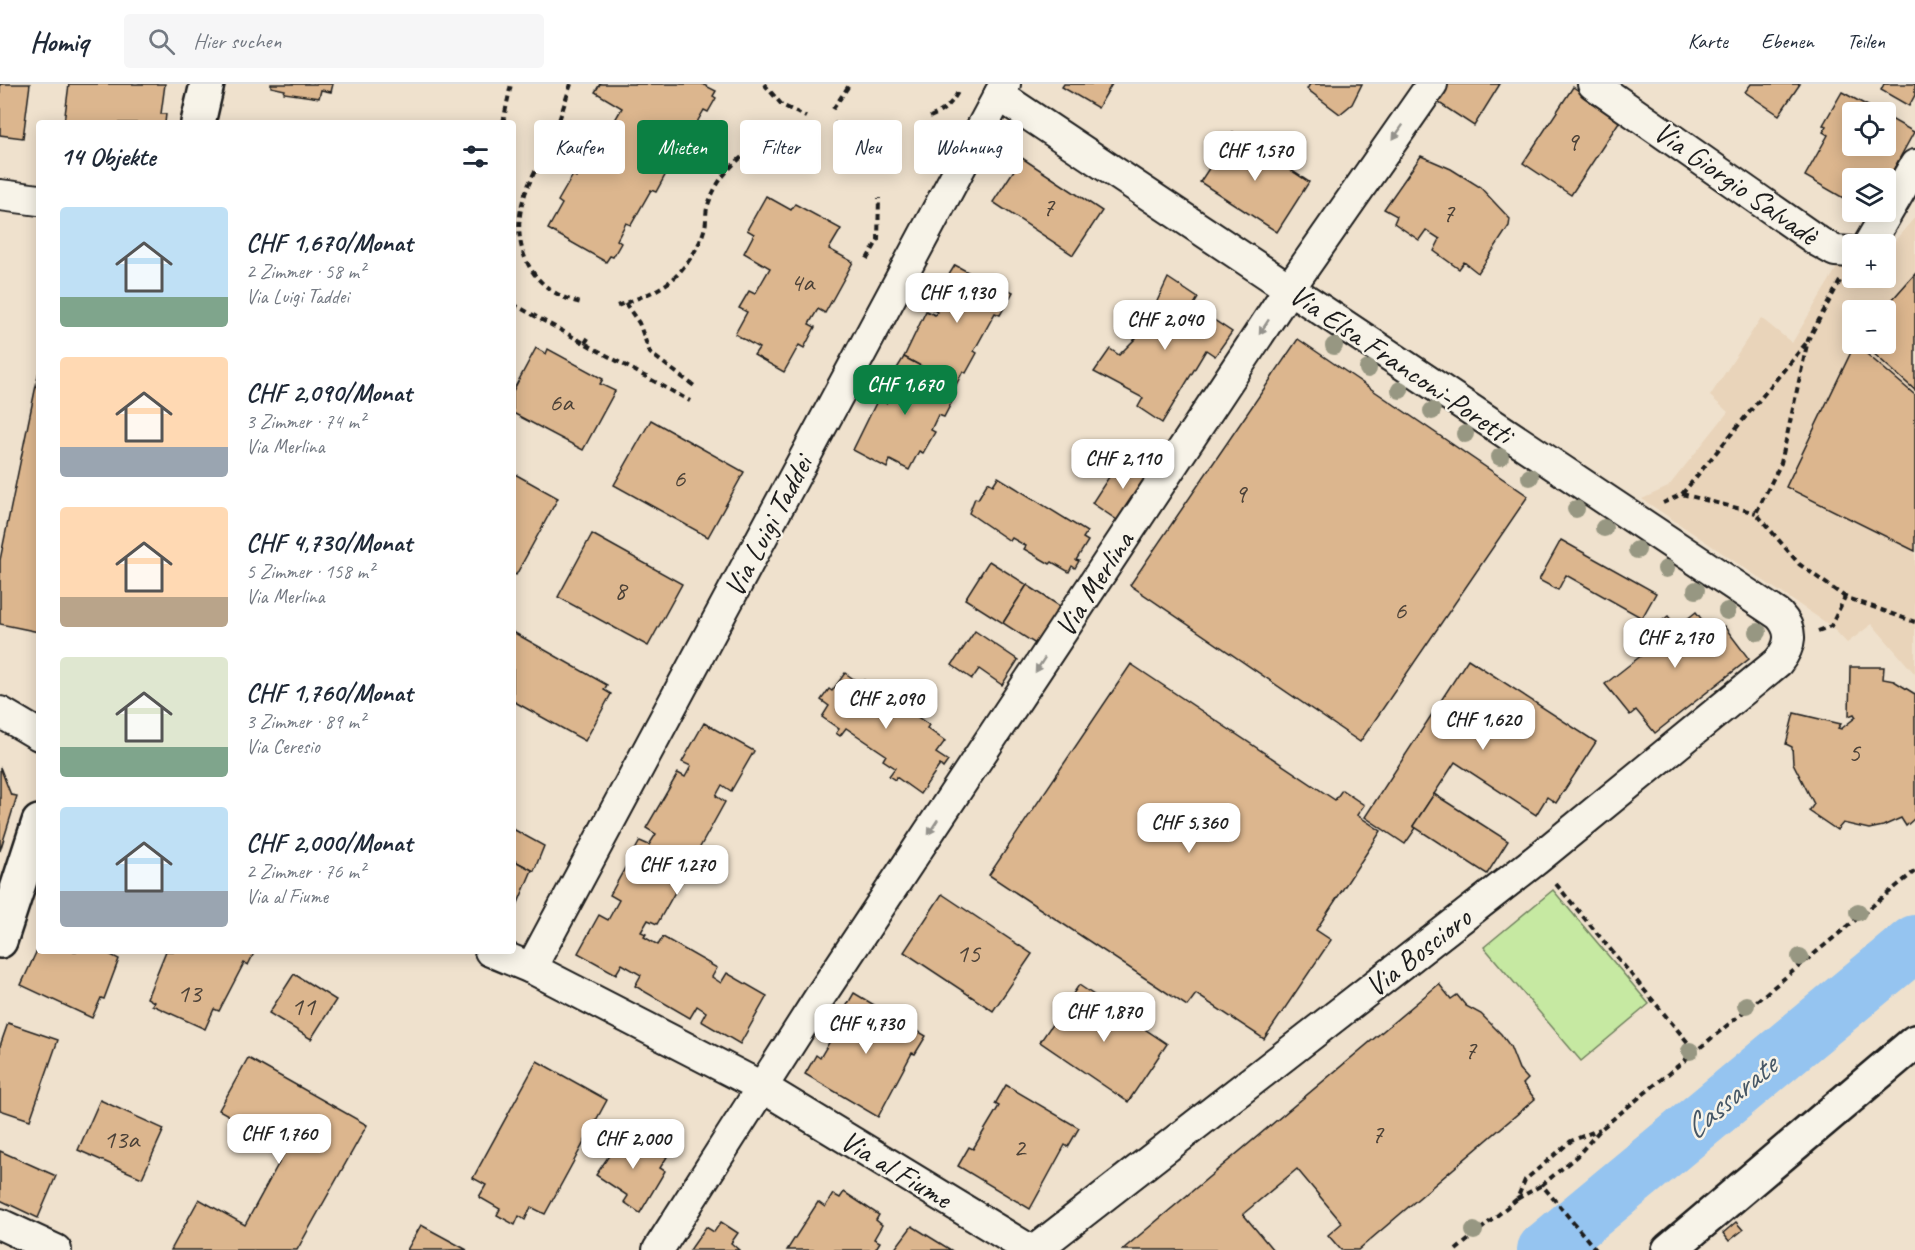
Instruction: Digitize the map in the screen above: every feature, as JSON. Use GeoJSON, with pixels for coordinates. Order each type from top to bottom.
{"type":"FeatureCollection","features":[{"type":"Feature","properties":{"kind":"main road"},"geometry":{"type":"LineString","coordinates":[[199,120],[207,84]]}},
{"type":"Feature","properties":{"kind":"main road"},"geometry":{"type":"LineString","coordinates":[[0,941],[36,831]]}},
{"type":"Feature","properties":{"kind":"main road"},"geometry":{"type":"LineString","coordinates":[[1669,1250],[1915,1042]]}},
{"type":"Feature","properties":{"kind":"street","name":"Via Merlina"},"geometry":{"type":"LineString","coordinates":[[762,1087],[1289,289],[1432,84]]}},
{"type":"Feature","properties":{"kind":"street","name":"Via Giorgio Salvadè"},"geometry":{"type":"LineString","coordinates":[[1593,84],[1819,242],[1835,250],[1842,250]]}},
{"type":"Feature","properties":{"kind":"street","name":"Via Elsa Franconi-Poretti"},"geometry":{"type":"LineString","coordinates":[[1002,89],[1289,289],[1779,615],[1786,623],[1790,633],[1789,642]]}},
{"type":"Feature","properties":{"kind":"street","name":"Via Luigi Taddei"},"geometry":{"type":"LineString","coordinates":[[531,968],[1002,89]]}},
{"type":"Feature","properties":{"kind":"street"},"geometry":{"type":"LineString","coordinates":[[1868,234],[1915,165]]}},
{"type":"Feature","properties":{"kind":"street"},"geometry":{"type":"LineString","coordinates":[[0,195],[36,200]]}},
{"type":"Feature","properties":{"kind":"street","name":"Via Boscioro"},"geometry":{"type":"LineString","coordinates":[[1033,1250],[1536,860],[1778,662],[1787,651],[1789,642]]}},
{"type":"Feature","properties":{"kind":"street"},"geometry":{"type":"LineString","coordinates":[[0,712],[36,733]]}},
{"type":"Feature","properties":{"kind":"street","name":"Via al Fiume"},"geometry":{"type":"LineString","coordinates":[[497,954],[531,968],[762,1087],[1033,1250]]}},
{"type":"Feature","properties":{"kind":"street"},"geometry":{"type":"LineString","coordinates":[[658,1250],[762,1087]]}},
{"type":"Feature","properties":{"kind":"street"},"geometry":{"type":"LineString","coordinates":[[0,1224],[56,1250]]}},
{"type":"Feature","properties":{"kind":"path"},"geometry":{"type":"LineString","coordinates":[[504,120],[511,84]]}},
{"type":"Feature","properties":{"kind":"path"},"geometry":{"type":"LineString","coordinates":[[570,84],[554,134],[525,195],[518,241],[530,270],[542,283],[558,295],[582,303]]}},
{"type":"Feature","properties":{"kind":"path"},"geometry":{"type":"LineString","coordinates":[[764,84],[782,105],[806,117]]}},
{"type":"Feature","properties":{"kind":"path"},"geometry":{"type":"LineString","coordinates":[[833,109],[850,84]]}},
{"type":"Feature","properties":{"kind":"path"},"geometry":{"type":"LineString","coordinates":[[930,117],[942,112],[953,101],[959,90]]}},
{"type":"Feature","properties":{"kind":"path"},"geometry":{"type":"LineString","coordinates":[[617,306],[653,292],[673,279],[688,262],[705,226],[707,206],[720,182],[740,158]]}},
{"type":"Feature","properties":{"kind":"path"},"geometry":{"type":"LineString","coordinates":[[867,259],[878,240],[879,198]]}},
{"type":"Feature","properties":{"kind":"path"},"geometry":{"type":"LineString","coordinates":[[1641,523],[1654,507],[1682,494],[1808,340],[1842,278]]}},
{"type":"Feature","properties":{"kind":"path"},"geometry":{"type":"LineString","coordinates":[[625,303],[639,323],[650,352],[697,388]]}},
{"type":"Feature","properties":{"kind":"path"},"geometry":{"type":"LineString","coordinates":[[516,306],[690,401]]}},
{"type":"Feature","properties":{"kind":"path"},"geometry":{"type":"LineString","coordinates":[[585,343],[590,335]]}},
{"type":"Feature","properties":{"kind":"path"},"geometry":{"type":"LineString","coordinates":[[1756,513],[1781,463],[1808,340]]}},
{"type":"Feature","properties":{"kind":"path"},"geometry":{"type":"LineString","coordinates":[[1682,494],[1756,513],[1799,564],[1845,597],[1915,622]]}},
{"type":"Feature","properties":{"kind":"path"},"geometry":{"type":"LineString","coordinates":[[1789,642],[1831,626],[1845,597]]}},
{"type":"Feature","properties":{"kind":"path"},"geometry":{"type":"LineString","coordinates":[[1536,860],[1695,1051]]}},
{"type":"Feature","properties":{"kind":"path"},"geometry":{"type":"LineString","coordinates":[[1456,1250],[1516,1199],[1543,1187],[1577,1156],[1601,1129],[1915,871]]}},
{"type":"Feature","properties":{"kind":"path"},"geometry":{"type":"LineString","coordinates":[[1516,1199],[1525,1180],[1571,1141],[1601,1129]]}},
{"type":"Feature","properties":{"kind":"path"},"geometry":{"type":"LineString","coordinates":[[1543,1187],[1596,1250]]}},
{"type":"Feature","properties":{"kind":"shaded area"},"geometry":{"type":"Polygon","coordinates":[[[1915,217],[1915,674],[1872,624],[1847,643],[1831,626],[1642,499],[1668,487],[1728,412],[1710,396],[1761,318],[1792,343],[1838,266],[1842,266],[1842,288],[1896,288],[1896,239],[1915,217]]]}},
{"type":"Feature","properties":{"kind":"green space"},"geometry":{"type":"Polygon","coordinates":[[[1553,890],[1649,1004],[1581,1061],[1484,947],[1553,890]]]}},
{"type":"Feature","properties":{"kind":"building"},"geometry":{"type":"Polygon","coordinates":[[[0,84],[30,84],[23,138],[0,135],[0,84]]]}},
{"type":"Feature","properties":{"kind":"building"},"geometry":{"type":"Polygon","coordinates":[[[69,84],[165,84],[161,114],[166,114],[165,120],[64,120],[69,84]]]}},
{"type":"Feature","properties":{"kind":"building"},"geometry":{"type":"Polygon","coordinates":[[[271,84],[333,84],[331,92],[321,90],[319,98],[284,93],[285,90],[271,87],[271,84]]]}},
{"type":"Feature","properties":{"kind":"building"},"geometry":{"type":"Polygon","coordinates":[[[600,84],[702,84],[716,91],[713,96],[716,98],[708,112],[704,110],[698,120],[637,120],[637,174],[666,174],[656,192],[651,190],[631,225],[626,223],[617,240],[621,243],[613,257],[610,256],[606,262],[548,229],[562,204],[558,201],[573,175],[576,177],[578,174],[625,174],[625,120],[615,120],[622,108],[595,92],[600,84]]]}},
{"type":"Feature","properties":{"kind":"building"},"geometry":{"type":"Polygon","coordinates":[[[1064,84],[1112,84],[1098,108],[1062,87],[1064,84]]]}},
{"type":"Feature","properties":{"kind":"building"},"geometry":{"type":"Polygon","coordinates":[[[1310,84],[1362,84],[1352,104],[1340,114],[1307,89],[1310,84]]]}},
{"type":"Feature","properties":{"kind":"building"},"geometry":{"type":"Polygon","coordinates":[[[1447,84],[1500,84],[1474,126],[1436,101],[1447,84]]]}},
{"type":"Feature","properties":{"kind":"building"},"geometry":{"type":"Polygon","coordinates":[[[1751,84],[1800,84],[1779,115],[1745,92],[1751,84]]]}},
{"type":"Feature","properties":{"kind":"building"},"geometry":{"type":"Polygon","coordinates":[[[1884,84],[1915,84],[1915,95],[1909,106],[1881,90],[1884,84]]]}},
{"type":"Feature","properties":{"kind":"building"},"geometry":{"type":"Polygon","coordinates":[[[1573,87],[1621,119],[1571,195],[1523,163],[1573,87]]]}},
{"type":"Feature","properties":{"kind":"building"},"geometry":{"type":"Polygon","coordinates":[[[1842,92],[1860,102],[1842,102],[1842,156],[1896,156],[1896,122],[1914,132],[1894,168],[1842,168],[1842,197],[1805,176],[1828,135],[1823,132],[1827,126],[1823,125],[1842,92]]]}},
{"type":"Feature","properties":{"kind":"building"},"geometry":{"type":"Polygon","coordinates":[[[1233,132],[1309,182],[1277,232],[1200,182],[1233,132]]]}},
{"type":"Feature","properties":{"kind":"building"},"geometry":{"type":"Polygon","coordinates":[[[1421,156],[1451,169],[1480,187],[1510,219],[1509,226],[1478,273],[1464,262],[1459,269],[1434,251],[1440,239],[1426,230],[1419,240],[1394,223],[1397,216],[1384,209],[1421,156]]]}},
{"type":"Feature","properties":{"kind":"building"},"geometry":{"type":"Polygon","coordinates":[[[1023,159],[1102,211],[1073,255],[993,202],[1011,174],[1023,174],[1023,159]]]}},
{"type":"Feature","properties":{"kind":"building"},"geometry":{"type":"Polygon","coordinates":[[[766,196],[791,210],[795,204],[841,229],[829,249],[853,262],[825,313],[818,309],[809,324],[815,327],[804,348],[799,345],[784,372],[754,355],[759,348],[735,334],[747,312],[739,308],[749,291],[755,294],[770,268],[744,253],[754,234],[747,230],[766,196]]]}},
{"type":"Feature","properties":{"kind":"building"},"geometry":{"type":"Polygon","coordinates":[[[955,265],[977,277],[979,274],[1013,292],[1000,315],[995,313],[974,351],[977,353],[966,373],[963,371],[956,385],[904,357],[926,311],[935,315],[937,312],[929,307],[955,265]]]}},
{"type":"Feature","properties":{"kind":"building"},"geometry":{"type":"Polygon","coordinates":[[[1915,274],[1915,390],[1874,354],[1896,354],[1896,300],[1892,300],[1915,274]]]}},
{"type":"Feature","properties":{"kind":"building"},"geometry":{"type":"Polygon","coordinates":[[[1168,278],[1198,298],[1193,306],[1232,332],[1215,356],[1206,350],[1162,423],[1138,407],[1143,398],[1094,372],[1110,349],[1119,355],[1136,338],[1151,314],[1168,278]]]}},
{"type":"Feature","properties":{"kind":"building"},"geometry":{"type":"Polygon","coordinates":[[[1298,339],[1528,496],[1360,742],[1130,585],[1298,339]]]}},
{"type":"Feature","properties":{"kind":"building"},"geometry":{"type":"Polygon","coordinates":[[[536,348],[546,354],[548,349],[603,379],[600,384],[615,391],[583,450],[516,415],[516,385],[536,348]]]}},
{"type":"Feature","properties":{"kind":"building"},"geometry":{"type":"Polygon","coordinates":[[[1850,354],[1867,354],[1915,395],[1915,551],[1786,487],[1850,354]]]}},
{"type":"Feature","properties":{"kind":"building"},"geometry":{"type":"Polygon","coordinates":[[[904,357],[956,385],[952,393],[956,394],[944,417],[938,415],[931,430],[935,432],[923,453],[919,451],[909,470],[890,460],[887,468],[853,450],[878,399],[886,403],[888,400],[880,396],[904,357]]]}},
{"type":"Feature","properties":{"kind":"building"},"geometry":{"type":"Polygon","coordinates":[[[36,386],[36,631],[0,624],[0,560],[36,386]]]}},
{"type":"Feature","properties":{"kind":"building"},"geometry":{"type":"Polygon","coordinates":[[[651,420],[744,472],[708,537],[614,485],[651,420]]]}},
{"type":"Feature","properties":{"kind":"building"},"geometry":{"type":"Polygon","coordinates":[[[1131,459],[1155,474],[1123,524],[1092,503],[1120,460],[1127,465],[1131,459]]]}},
{"type":"Feature","properties":{"kind":"building"},"geometry":{"type":"Polygon","coordinates":[[[516,475],[558,498],[516,575],[516,475]]]}},
{"type":"Feature","properties":{"kind":"building"},"geometry":{"type":"Polygon","coordinates":[[[998,477],[1087,532],[1083,538],[1088,541],[1076,560],[1079,561],[1075,568],[1072,566],[1069,572],[1052,562],[1050,564],[1024,549],[1026,546],[1012,538],[1010,541],[969,513],[975,498],[978,499],[988,482],[993,485],[998,477]]]}},
{"type":"Feature","properties":{"kind":"building"},"geometry":{"type":"Polygon","coordinates":[[[592,534],[682,584],[648,646],[558,597],[592,534]]]}},
{"type":"Feature","properties":{"kind":"building"},"geometry":{"type":"Polygon","coordinates":[[[1561,540],[1656,593],[1642,618],[1566,575],[1558,590],[1539,580],[1561,540]]]}},
{"type":"Feature","properties":{"kind":"building"},"geometry":{"type":"Polygon","coordinates":[[[989,561],[1027,585],[1003,623],[965,599],[989,561]]]}},
{"type":"Feature","properties":{"kind":"building"},"geometry":{"type":"Polygon","coordinates":[[[1027,585],[1069,612],[1045,650],[1003,623],[1027,585]]]}},
{"type":"Feature","properties":{"kind":"building"},"geometry":{"type":"Polygon","coordinates":[[[1696,612],[1713,634],[1724,626],[1749,659],[1655,733],[1636,710],[1630,715],[1605,684],[1642,655],[1633,644],[1668,616],[1677,627],[1696,612]]]}},
{"type":"Feature","properties":{"kind":"building"},"geometry":{"type":"Polygon","coordinates":[[[975,631],[1018,660],[1002,685],[979,669],[972,679],[952,665],[975,631]]]}},
{"type":"Feature","properties":{"kind":"building"},"geometry":{"type":"Polygon","coordinates":[[[516,634],[607,685],[604,690],[611,694],[585,741],[516,703],[516,634]]]}},
{"type":"Feature","properties":{"kind":"building"},"geometry":{"type":"Polygon","coordinates":[[[1468,659],[1596,742],[1556,803],[1547,797],[1536,815],[1455,762],[1413,826],[1416,828],[1405,844],[1365,817],[1468,659]]]}},
{"type":"Feature","properties":{"kind":"building"},"geometry":{"type":"Polygon","coordinates":[[[1131,664],[1335,800],[1342,790],[1364,805],[1357,815],[1381,831],[1316,930],[1331,940],[1264,1039],[1196,994],[1187,1006],[989,875],[1131,664]]]}},
{"type":"Feature","properties":{"kind":"building"},"geometry":{"type":"Polygon","coordinates":[[[1850,667],[1884,667],[1883,679],[1894,681],[1915,694],[1915,818],[1906,826],[1901,818],[1869,829],[1843,823],[1837,830],[1809,811],[1814,804],[1793,763],[1792,747],[1786,744],[1794,713],[1841,724],[1838,728],[1841,729],[1856,717],[1854,714],[1849,716],[1850,667]]]}},
{"type":"Feature","properties":{"kind":"building"},"geometry":{"type":"Polygon","coordinates":[[[845,673],[861,684],[864,680],[929,725],[927,728],[945,741],[936,753],[948,761],[943,768],[940,765],[920,794],[896,777],[895,780],[889,776],[895,768],[883,760],[886,755],[846,728],[840,736],[836,733],[839,729],[822,717],[829,706],[821,700],[829,689],[832,691],[845,673]]]}},
{"type":"Feature","properties":{"kind":"building"},"geometry":{"type":"Polygon","coordinates":[[[704,723],[754,751],[731,791],[722,785],[716,796],[725,802],[694,858],[683,852],[678,861],[689,867],[657,924],[648,920],[641,932],[646,934],[644,937],[658,945],[663,937],[717,968],[712,977],[721,983],[727,973],[767,996],[740,1044],[701,1021],[706,1012],[697,1006],[690,1018],[635,986],[641,975],[622,964],[616,974],[578,953],[599,915],[608,920],[619,900],[610,895],[640,841],[649,845],[656,834],[646,828],[678,773],[685,777],[691,766],[682,762],[704,723]]]}},
{"type":"Feature","properties":{"kind":"building"},"geometry":{"type":"Polygon","coordinates":[[[0,767],[11,795],[17,796],[0,851],[0,767]]]}},
{"type":"Feature","properties":{"kind":"building"},"geometry":{"type":"Polygon","coordinates":[[[1434,794],[1508,841],[1487,874],[1413,826],[1434,794]]]}},
{"type":"Feature","properties":{"kind":"building"},"geometry":{"type":"Polygon","coordinates":[[[516,831],[544,846],[534,871],[516,862],[516,831]]]}},
{"type":"Feature","properties":{"kind":"building"},"geometry":{"type":"Polygon","coordinates":[[[516,862],[532,870],[516,908],[516,862]]]}},
{"type":"Feature","properties":{"kind":"building"},"geometry":{"type":"Polygon","coordinates":[[[942,894],[1032,954],[993,1011],[904,952],[942,894]]]}},
{"type":"Feature","properties":{"kind":"building"},"geometry":{"type":"Polygon","coordinates":[[[36,952],[109,954],[119,959],[104,999],[101,998],[92,1018],[21,985],[36,952]]]}},
{"type":"Feature","properties":{"kind":"building"},"geometry":{"type":"Polygon","coordinates":[[[165,954],[254,954],[248,965],[244,963],[219,1011],[214,1009],[205,1029],[152,1005],[154,1002],[147,998],[165,954]]]}},
{"type":"Feature","properties":{"kind":"building"},"geometry":{"type":"Polygon","coordinates":[[[294,974],[336,1000],[311,1039],[269,1013],[294,974]]]}},
{"type":"Feature","properties":{"kind":"building"},"geometry":{"type":"Polygon","coordinates":[[[1439,984],[1451,999],[1457,995],[1466,1006],[1481,1014],[1501,1034],[1510,1046],[1519,1069],[1528,1079],[1523,1084],[1535,1099],[1358,1250],[1341,1250],[1328,1235],[1342,1223],[1297,1169],[1243,1214],[1273,1250],[1122,1250],[1439,984]]]}},
{"type":"Feature","properties":{"kind":"building"},"geometry":{"type":"Polygon","coordinates":[[[1079,985],[1167,1044],[1128,1102],[1040,1042],[1079,985]]]}},
{"type":"Feature","properties":{"kind":"building"},"geometry":{"type":"Polygon","coordinates":[[[854,993],[926,1036],[915,1054],[912,1053],[878,1117],[805,1074],[816,1055],[820,1058],[846,1014],[843,1012],[854,993]]]}},
{"type":"Feature","properties":{"kind":"building"},"geometry":{"type":"Polygon","coordinates":[[[8,1023],[58,1040],[30,1120],[0,1110],[0,1046],[8,1023]]]}},
{"type":"Feature","properties":{"kind":"building"},"geometry":{"type":"Polygon","coordinates":[[[248,1058],[367,1125],[297,1250],[171,1250],[199,1199],[245,1225],[287,1148],[219,1110],[248,1058]]]}},
{"type":"Feature","properties":{"kind":"building"},"geometry":{"type":"Polygon","coordinates":[[[537,1061],[607,1100],[545,1214],[531,1207],[525,1220],[519,1216],[515,1225],[497,1215],[500,1209],[479,1197],[486,1185],[473,1178],[537,1061]]]}},
{"type":"Feature","properties":{"kind":"building"},"geometry":{"type":"Polygon","coordinates":[[[1006,1085],[1079,1128],[1068,1147],[1065,1145],[1030,1209],[958,1166],[969,1147],[973,1149],[999,1106],[995,1104],[1006,1085]]]}},
{"type":"Feature","properties":{"kind":"building"},"geometry":{"type":"Polygon","coordinates":[[[100,1100],[164,1129],[142,1178],[78,1150],[100,1100]]]}},
{"type":"Feature","properties":{"kind":"building"},"geometry":{"type":"Polygon","coordinates":[[[626,1130],[667,1157],[660,1168],[665,1171],[640,1213],[624,1202],[628,1196],[596,1175],[626,1130]]]}},
{"type":"Feature","properties":{"kind":"building"},"geometry":{"type":"Polygon","coordinates":[[[0,1151],[56,1176],[38,1218],[0,1200],[0,1151]]]}},
{"type":"Feature","properties":{"kind":"building"},"geometry":{"type":"Polygon","coordinates":[[[844,1192],[879,1215],[876,1220],[882,1225],[874,1239],[880,1242],[875,1250],[787,1250],[818,1202],[825,1207],[833,1194],[840,1198],[844,1192]]]}},
{"type":"Feature","properties":{"kind":"building"},"geometry":{"type":"Polygon","coordinates":[[[721,1222],[738,1233],[731,1243],[739,1250],[690,1250],[706,1227],[714,1232],[721,1222]]]}},
{"type":"Feature","properties":{"kind":"building"},"geometry":{"type":"Polygon","coordinates":[[[1736,1222],[1743,1230],[1729,1241],[1723,1233],[1736,1222]]]}},
{"type":"Feature","properties":{"kind":"building"},"geometry":{"type":"Polygon","coordinates":[[[421,1225],[467,1250],[407,1250],[421,1225]]]}},
{"type":"Feature","properties":{"kind":"building"},"geometry":{"type":"Polygon","coordinates":[[[912,1226],[951,1250],[894,1250],[912,1226]]]}},
{"type":"Feature","properties":{"kind":"waterway","name":"Cassarate"},"geometry":{"type":"LineString","coordinates":[[1545,1250],[1915,943]]}}]}
